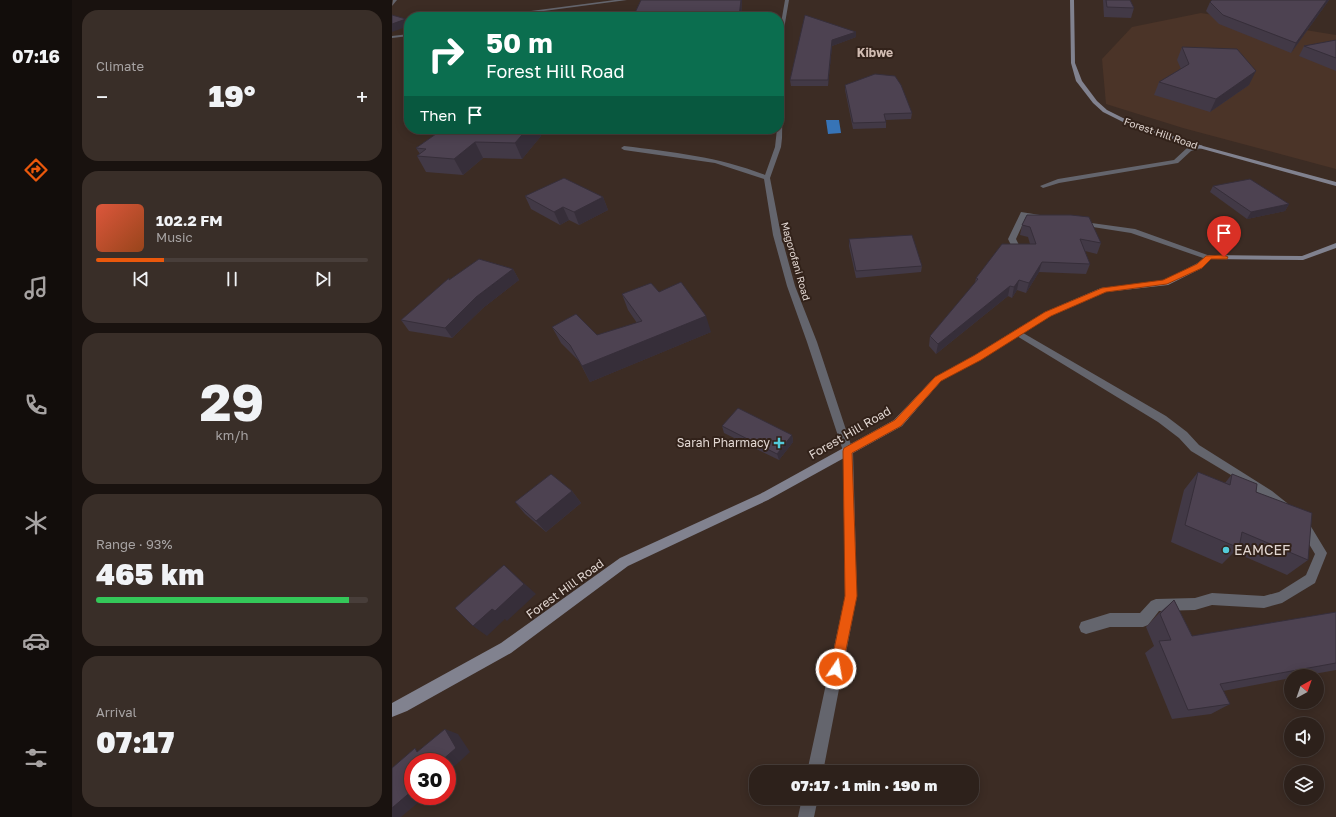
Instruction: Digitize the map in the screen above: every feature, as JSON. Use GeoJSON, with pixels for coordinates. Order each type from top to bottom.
{"type":"FeatureCollection","features":[{"type":"Feature","properties":{"kind":"street"},"geometry":{"type":"LineString","coordinates":[[392,5],[395,0]]}},
{"type":"Feature","properties":{"kind":"street"},"geometry":{"type":"LineString","coordinates":[[528,12],[625,0]]}},
{"type":"Feature","properties":{"kind":"street","name":"Magorofani Road"},"geometry":{"type":"LineString","coordinates":[[784,19],[788,0]]}},
{"type":"Feature","properties":{"kind":"street","name":"Forest Hill Road"},"geometry":{"type":"LineString","coordinates":[[1072,0],[1073,63],[1079,82],[1095,102],[1115,117],[1201,147],[1336,184]]}},
{"type":"Feature","properties":{"kind":"street"},"geometry":{"type":"LineString","coordinates":[[392,37],[404,36]]}},
{"type":"Feature","properties":{"kind":"street","name":"Magorofani Road"},"geometry":{"type":"LineString","coordinates":[[779,134],[778,147],[767,178],[777,236],[791,286],[812,342],[848,451],[851,596],[816,765]]}},
{"type":"Feature","properties":{"kind":"street"},"geometry":{"type":"LineString","coordinates":[[1043,186],[1064,180],[1176,162],[1189,149],[1201,147]]}},
{"type":"Feature","properties":{"kind":"street"},"geometry":{"type":"LineString","coordinates":[[624,148],[703,159],[749,171],[767,178]]}},
{"type":"Feature","properties":{"kind":"street"},"geometry":{"type":"LineString","coordinates":[[1016,247],[1012,239],[1024,214],[1048,218]]}},
{"type":"Feature","properties":{"kind":"street"},"geometry":{"type":"LineString","coordinates":[[1072,222],[1132,231],[1209,257],[1303,258],[1336,245]]}},
{"type":"Feature","properties":{"kind":"street","name":"Forest Hill Road"},"geometry":{"type":"LineString","coordinates":[[392,710],[402,706],[506,648],[624,562],[764,497],[898,423],[938,379],[1048,314],[1104,290],[1165,283],[1199,266],[1209,257]]}},
{"type":"Feature","properties":{"kind":"street"},"geometry":{"type":"LineString","coordinates":[[1018,333],[1162,419],[1183,435],[1195,448],[1268,494],[1302,522],[1321,553],[1311,579],[1282,597],[1264,602],[1212,599],[1195,604],[1156,605],[1143,620],[1110,620],[1086,627]]}},
{"type":"Feature","properties":{"kind":"street"},"geometry":{"type":"LineString","coordinates":[[806,817],[809,805]]}},
{"type":"Feature","properties":{"kind":"shaded area"},"geometry":{"type":"Polygon","coordinates":[[[1201,13],[1336,35],[1336,169],[1183,128],[1106,104],[1102,59],[1132,27],[1201,13]]]}},
{"type":"Feature","properties":{"kind":"water"},"geometry":{"type":"Polygon","coordinates":[[[826,120],[839,120],[841,133],[828,134],[826,120]]]}},
{"type":"Feature","properties":{"kind":"building"},"geometry":{"type":"Polygon","coordinates":[[[641,0],[741,0],[740,12],[635,12],[641,0]]]}},
{"type":"Feature","properties":{"kind":"building"},"geometry":{"type":"Polygon","coordinates":[[[1106,0],[1130,0],[1134,8],[1107,7],[1106,0]]]}},
{"type":"Feature","properties":{"kind":"building"},"geometry":{"type":"Polygon","coordinates":[[[1212,0],[1327,0],[1296,43],[1223,15],[1210,2],[1212,0]]]}},
{"type":"Feature","properties":{"kind":"building"},"geometry":{"type":"Polygon","coordinates":[[[392,15],[404,18],[404,20],[392,24],[392,15]]]}},
{"type":"Feature","properties":{"kind":"building"},"geometry":{"type":"Polygon","coordinates":[[[805,15],[856,32],[832,40],[828,80],[790,80],[805,15]]]}},
{"type":"Feature","properties":{"kind":"building"},"geometry":{"type":"Polygon","coordinates":[[[1336,40],[1336,58],[1304,46],[1336,40]]]}},
{"type":"Feature","properties":{"kind":"building"},"geometry":{"type":"Polygon","coordinates":[[[1182,47],[1237,49],[1256,71],[1216,99],[1159,82],[1189,64],[1182,47]]]}},
{"type":"Feature","properties":{"kind":"building"},"geometry":{"type":"Polygon","coordinates":[[[875,74],[895,76],[901,85],[912,113],[884,114],[886,122],[853,123],[845,85],[875,74]]]}},
{"type":"Feature","properties":{"kind":"building"},"geometry":{"type":"Polygon","coordinates":[[[436,134],[523,134],[515,143],[475,142],[454,159],[417,156],[426,149],[416,148],[436,134]]]}},
{"type":"Feature","properties":{"kind":"building"},"geometry":{"type":"Polygon","coordinates":[[[564,178],[603,197],[574,212],[563,207],[554,212],[525,196],[564,178]]]}},
{"type":"Feature","properties":{"kind":"building"},"geometry":{"type":"Polygon","coordinates":[[[1250,179],[1289,204],[1251,212],[1213,186],[1250,179]]]}},
{"type":"Feature","properties":{"kind":"building"},"geometry":{"type":"Polygon","coordinates":[[[1027,215],[1071,215],[1089,217],[1101,243],[1080,239],[1090,264],[1042,262],[1029,283],[1019,280],[1014,287],[1010,286],[938,344],[930,336],[978,279],[976,278],[1002,244],[1036,244],[1030,227],[1022,225],[1027,215]]]}},
{"type":"Feature","properties":{"kind":"building"},"geometry":{"type":"Polygon","coordinates":[[[912,235],[922,266],[856,271],[849,239],[912,235]]]}},
{"type":"Feature","properties":{"kind":"building"},"geometry":{"type":"Polygon","coordinates":[[[479,259],[513,269],[476,297],[445,328],[401,320],[449,278],[449,280],[479,259]]]}},
{"type":"Feature","properties":{"kind":"building"},"geometry":{"type":"Polygon","coordinates":[[[681,282],[706,316],[582,366],[570,345],[552,327],[576,314],[597,335],[642,321],[622,294],[651,283],[659,292],[681,282]]]}},
{"type":"Feature","properties":{"kind":"building"},"geometry":{"type":"Polygon","coordinates":[[[738,408],[792,435],[777,454],[722,426],[738,408]]]}},
{"type":"Feature","properties":{"kind":"building"},"geometry":{"type":"Polygon","coordinates":[[[1198,472],[1230,485],[1232,474],[1257,484],[1256,492],[1312,513],[1308,560],[1242,532],[1239,548],[1185,525],[1198,472]]]}},
{"type":"Feature","properties":{"kind":"building"},"geometry":{"type":"Polygon","coordinates":[[[551,474],[572,491],[536,521],[515,502],[551,474]]]}},
{"type":"Feature","properties":{"kind":"building"},"geometry":{"type":"Polygon","coordinates":[[[504,565],[524,584],[495,611],[492,609],[473,626],[455,608],[504,565]]]}},
{"type":"Feature","properties":{"kind":"building"},"geometry":{"type":"Polygon","coordinates":[[[1174,600],[1192,636],[1336,612],[1336,663],[1303,669],[1284,669],[1284,672],[1220,684],[1230,704],[1188,710],[1159,641],[1171,640],[1160,614],[1174,600]]]}},
{"type":"Feature","properties":{"kind":"building"},"geometry":{"type":"Polygon","coordinates":[[[445,729],[456,748],[450,753],[409,753],[415,748],[417,752],[445,729]]]}},
{"type":"Feature","properties":{"kind":"building"},"geometry":{"type":"Polygon","coordinates":[[[404,758],[404,798],[392,808],[392,768],[404,758]]]}},
{"type":"Feature","properties":{"kind":"place","name":"Sarah Pharmacy"},"geometry":{"type":"Point","coordinates":[779,443]}},
{"type":"Feature","properties":{"kind":"place","name":"EAMCEF"},"geometry":{"type":"Point","coordinates":[1226,550]}},
{"type":"Feature","properties":{"kind":"district","name":"Kibwe"},"geometry":{"type":"Point","coordinates":[875,53]}},
{"type":"Feature","properties":{"kind":"route"},"geometry":{"type":"LineString","coordinates":[[836,669],[851,596],[848,451],[898,423],[938,379],[978,357],[1048,314],[1104,290],[1165,283],[1199,266],[1209,257],[1224,257]]}}]}
